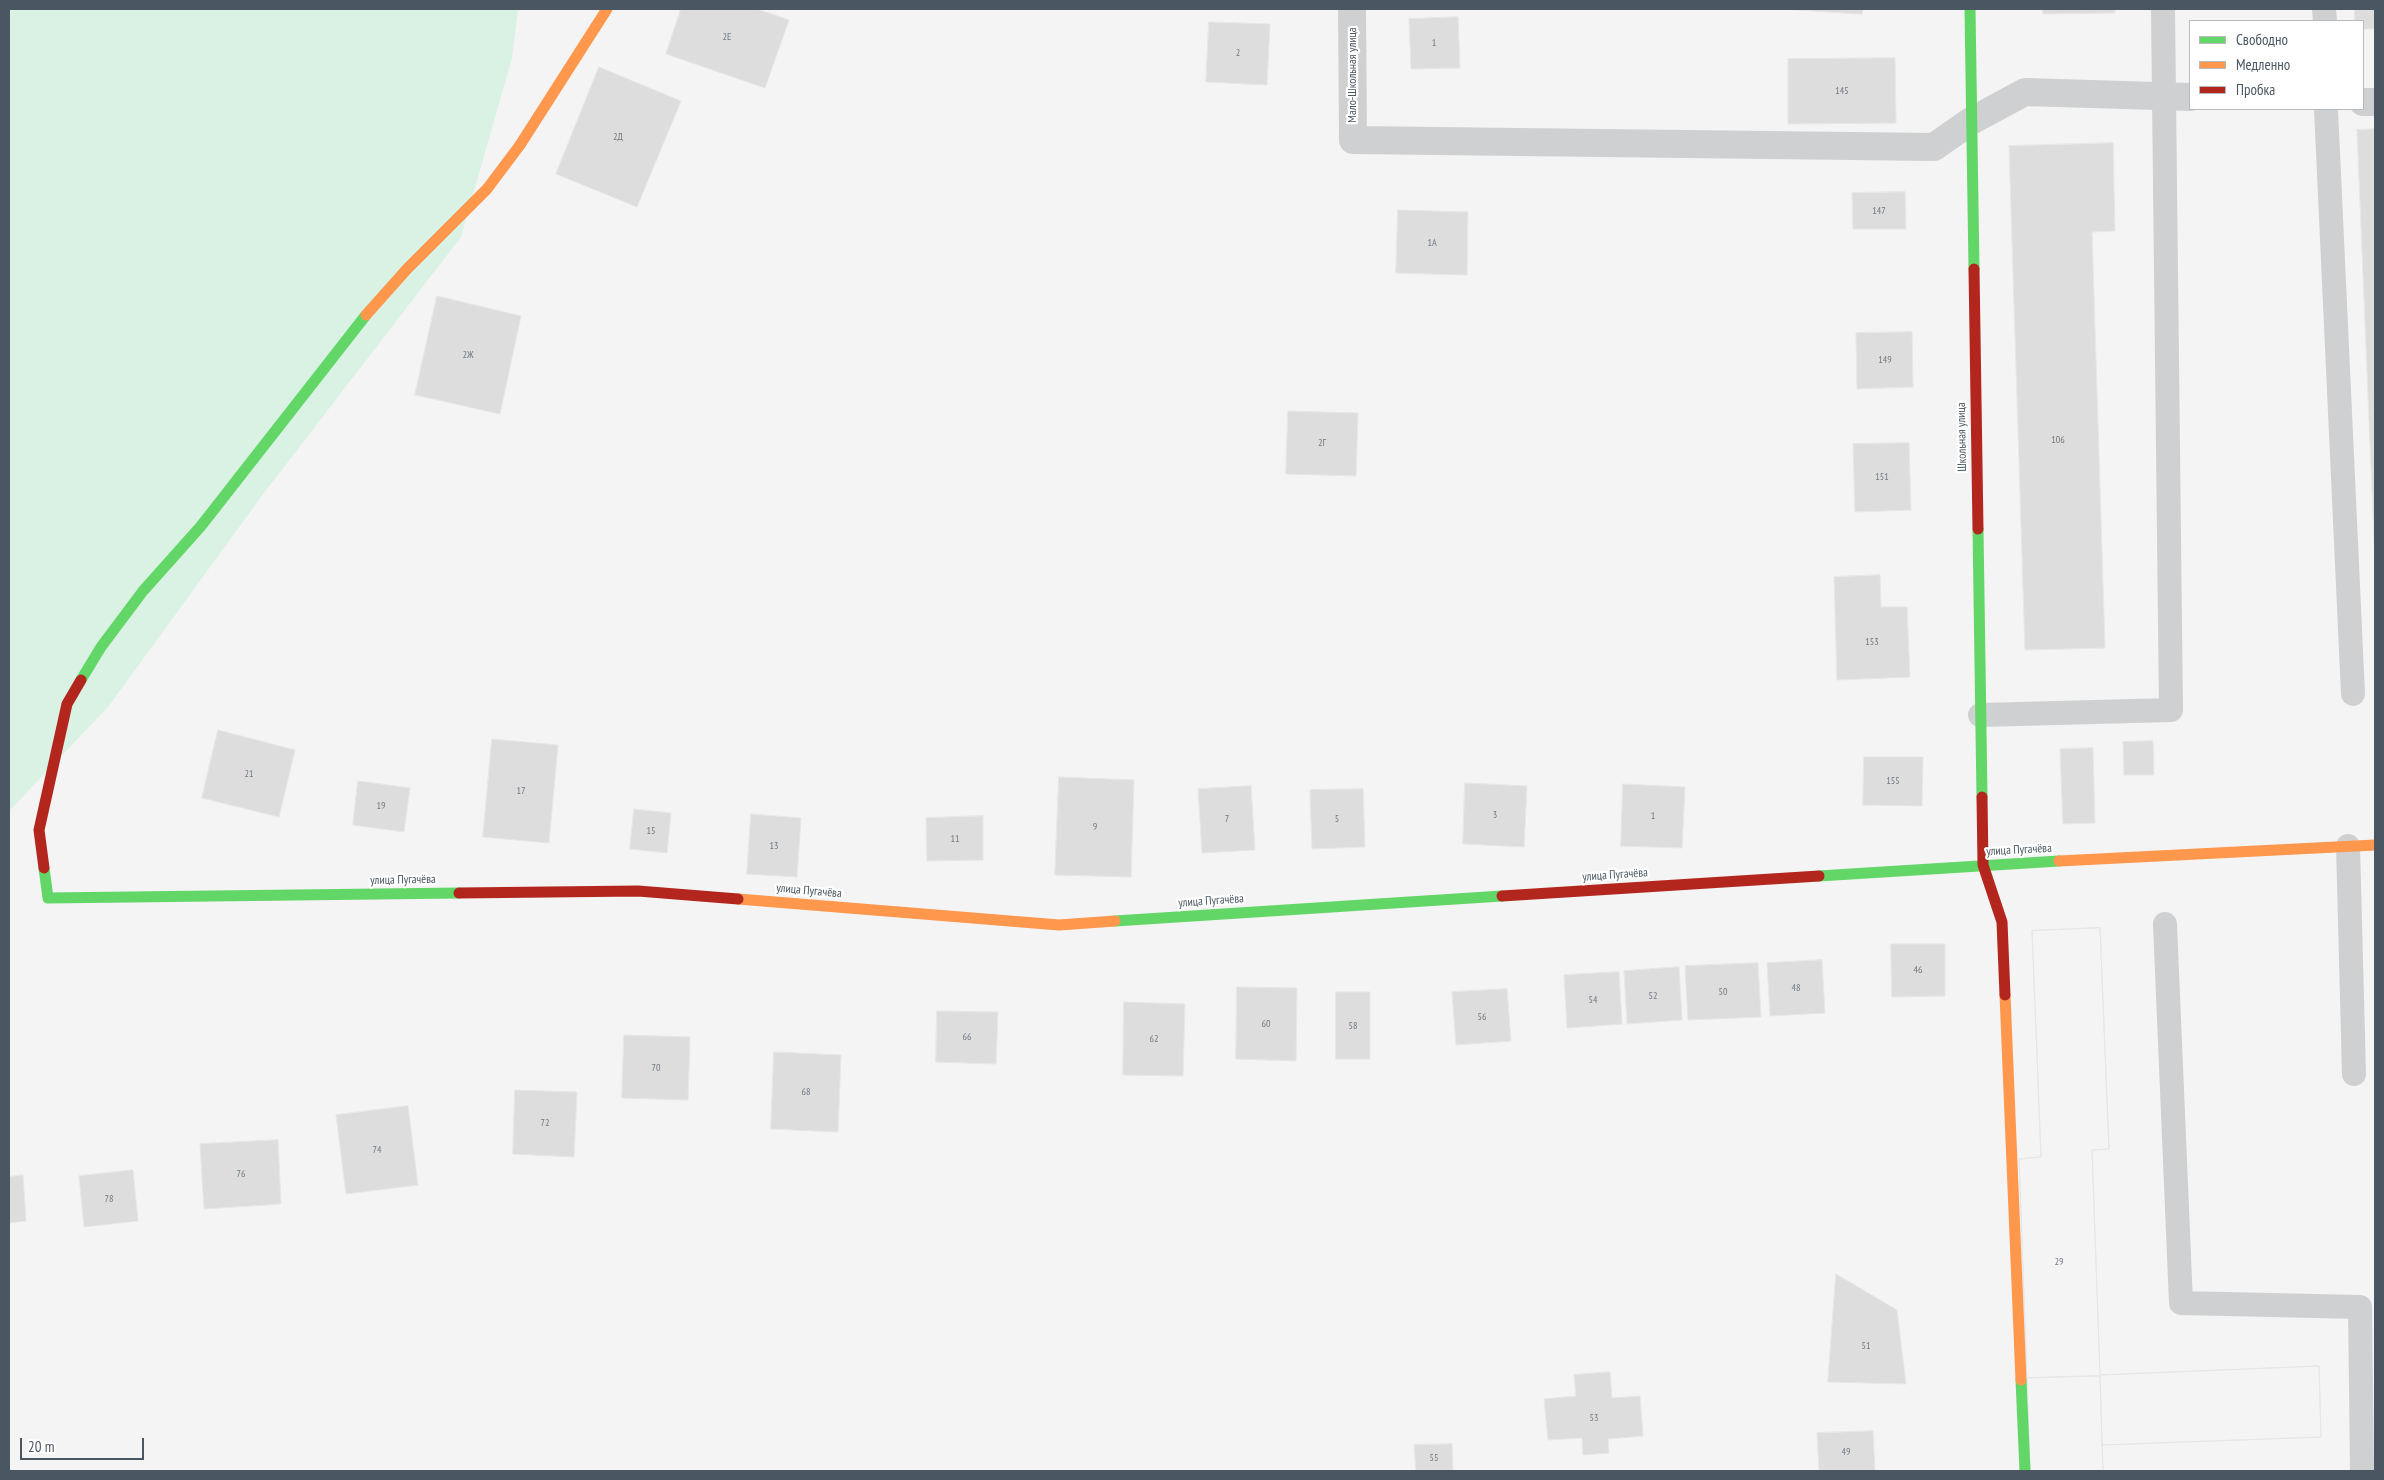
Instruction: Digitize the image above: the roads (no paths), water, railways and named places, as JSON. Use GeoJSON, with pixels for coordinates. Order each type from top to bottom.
{"type":"FeatureCollection","features":[{"type":"Feature","properties":{"kind":"street","name":"улица Пугачёва"},"geometry":{"type":"LineString","coordinates":[[607,9],[520,145],[487,189],[407,269],[350,333],[230,490],[143,591],[101,647],[67,704],[56,747],[39,830],[48,898],[638,891],[1059,925],[1983,865],[2375,845]]}},
{"type":"Feature","properties":{"kind":"street","name":"Мало-Школьная улица"},"geometry":{"type":"LineString","coordinates":[[1352,9],[1353,140],[1934,147],[1971,121]]}},
{"type":"Feature","properties":{"kind":"street","name":"Школьная улица"},"geometry":{"type":"LineString","coordinates":[[1970,9],[1983,865],[2002,922],[2026,1471]]}},
{"type":"Feature","properties":{"kind":"street"},"geometry":{"type":"LineString","coordinates":[[1971,121],[2025,92],[2177,97]]}},
{"type":"Feature","properties":{"kind":"lane"},"geometry":{"type":"LineString","coordinates":[[1980,715],[2170,710],[2177,97],[2163,9]]}},
{"type":"Feature","properties":{"kind":"lane"},"geometry":{"type":"LineString","coordinates":[[2326,110],[2353,694]]}},
{"type":"Feature","properties":{"kind":"lane"},"geometry":{"type":"LineString","coordinates":[[2348,846],[2354,1074]]}},
{"type":"Feature","properties":{"kind":"lane"},"geometry":{"type":"LineString","coordinates":[[2165,924],[2181,1303],[2360,1307],[2362,1471]]}}]}
